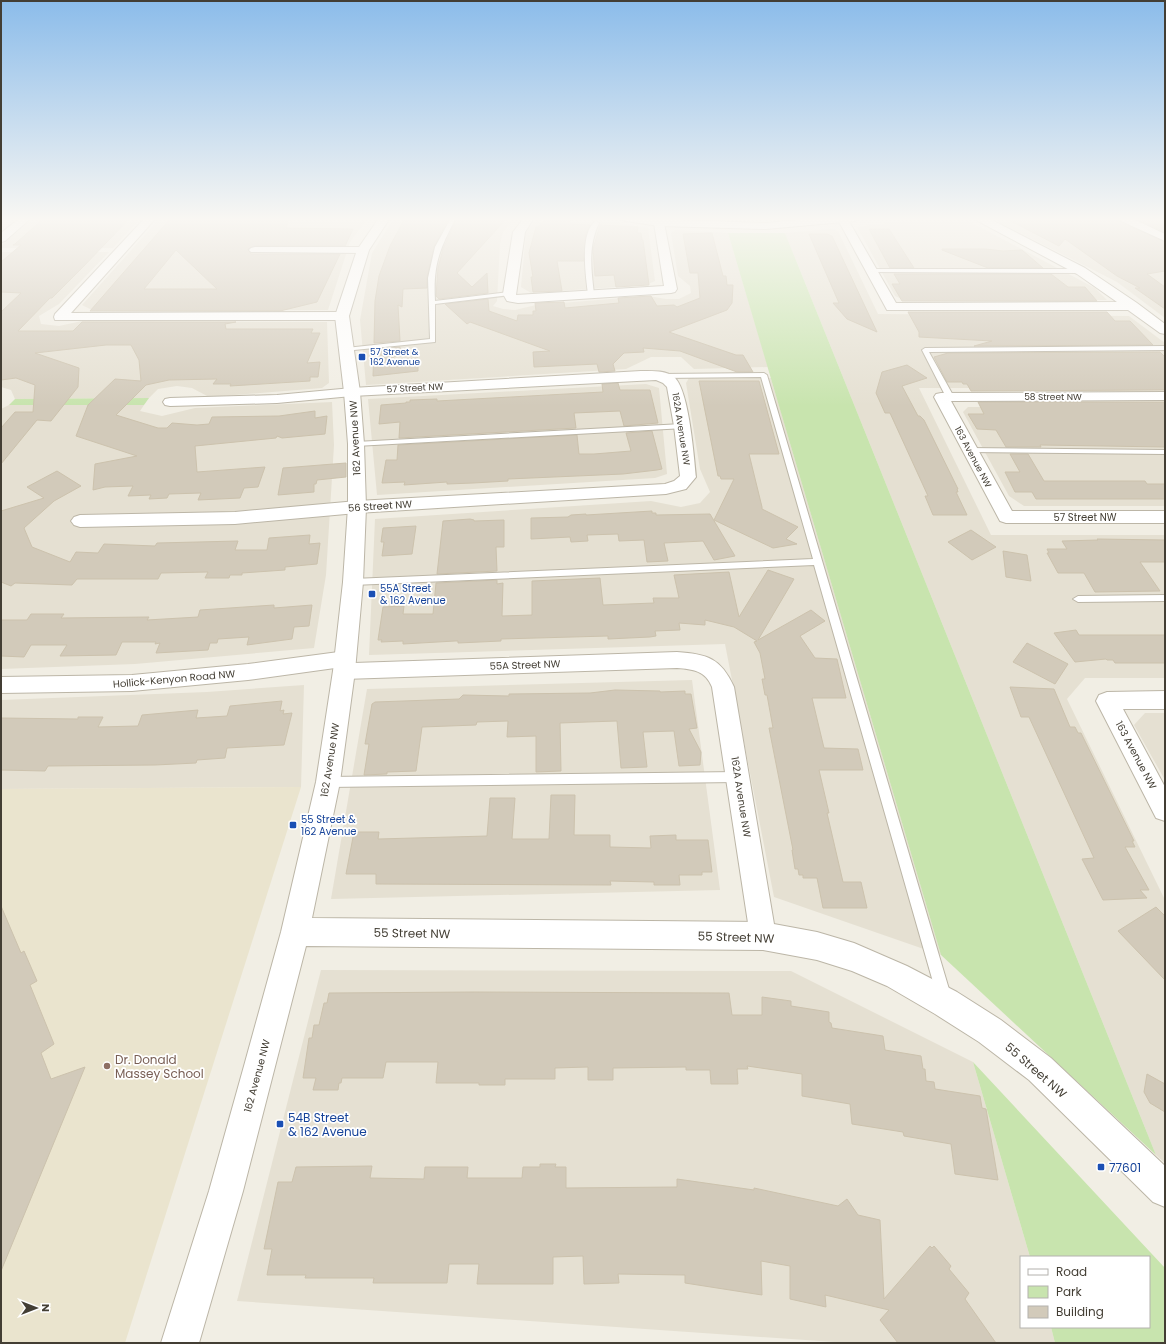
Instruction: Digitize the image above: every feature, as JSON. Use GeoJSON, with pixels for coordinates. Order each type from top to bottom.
{"type":"FeatureCollection","features":[{"type":"Feature","properties":{"kind":"street"},"geometry":{"type":"LineString","coordinates":[[93,281],[60,317],[342,316]]}},
{"type":"Feature","properties":{"kind":"street","name":"162 Avenue NW"},"geometry":{"type":"LineString","coordinates":[[180,1343],[226,1191],[295,932],[328,782],[345,665],[353,582],[357,507],[356,444],[352,392],[342,316],[353,281]]}},
{"type":"Feature","properties":{"kind":"street"},"geometry":{"type":"LineString","coordinates":[[514,281],[513,296],[591,294],[671,288],[670,281]]}},
{"type":"Feature","properties":{"kind":"street"},"geometry":{"type":"LineString","coordinates":[[877,281],[892,307],[1133,306]]}},
{"type":"Feature","properties":{"kind":"street"},"geometry":{"type":"LineString","coordinates":[[1095,281],[1165,330]]}},
{"type":"Feature","properties":{"kind":"street","name":"57 Street NW"},"geometry":{"type":"LineString","coordinates":[[170,402],[277,399],[352,392],[641,375],[661,376]]}},
{"type":"Feature","properties":{"kind":"street","name":"162A Avenue NW"},"geometry":{"type":"LineString","coordinates":[[661,376],[671,381],[674,387],[682,426],[688,477],[680,485]]}},
{"type":"Feature","properties":{"kind":"street","name":"58 Street NW"},"geometry":{"type":"LineString","coordinates":[[946,397],[1165,396]]}},
{"type":"Feature","properties":{"kind":"street","name":"163 Avenue NW"},"geometry":{"type":"LineString","coordinates":[[946,397],[969,450],[1006,517]]}},
{"type":"Feature","properties":{"kind":"street","name":"56 Street NW"},"geometry":{"type":"LineString","coordinates":[[80,521],[235,518],[357,507],[655,490],[674,488],[680,485]]}},
{"type":"Feature","properties":{"kind":"street","name":"57 Street NW"},"geometry":{"type":"LineString","coordinates":[[1006,517],[1165,517]]}},
{"type":"Feature","properties":{"kind":"street","name":"55A Street NW"},"geometry":{"type":"LineString","coordinates":[[345,665],[677,660],[692,661],[706,665]]}},
{"type":"Feature","properties":{"kind":"street","name":"Hollick-Kenyon Road NW"},"geometry":{"type":"LineString","coordinates":[[1,686],[97,685],[345,665]]}},
{"type":"Feature","properties":{"kind":"street","name":"162A Avenue NW"},"geometry":{"type":"LineString","coordinates":[[706,665],[714,670],[724,687],[764,936]]}},
{"type":"Feature","properties":{"kind":"street","name":"163 Avenue NW"},"geometry":{"type":"LineString","coordinates":[[1165,700],[1107,701],[1165,810]]}},
{"type":"Feature","properties":{"kind":"street","name":"55 Street NW"},"geometry":{"type":"LineString","coordinates":[[295,932],[764,936],[817,946],[854,957],[897,976],[946,1003],[990,1031],[1040,1069],[1165,1190]]}},
{"type":"Feature","properties":{"kind":"lane"},"geometry":{"type":"LineString","coordinates":[[346,350],[433,341],[431,281]]}},
{"type":"Feature","properties":{"kind":"lane"},"geometry":{"type":"LineString","coordinates":[[590,281],[591,294]]}},
{"type":"Feature","properties":{"kind":"lane"},"geometry":{"type":"LineString","coordinates":[[432,303],[513,296]]}},
{"type":"Feature","properties":{"kind":"lane"},"geometry":{"type":"LineString","coordinates":[[946,397],[925,350],[1165,348]]}},
{"type":"Feature","properties":{"kind":"lane"},"geometry":{"type":"LineString","coordinates":[[661,376],[764,375],[946,1003]]}},
{"type":"Feature","properties":{"kind":"lane"},"geometry":{"type":"LineString","coordinates":[[356,444],[682,426]]}},
{"type":"Feature","properties":{"kind":"lane"},"geometry":{"type":"LineString","coordinates":[[969,450],[1165,452]]}},
{"type":"Feature","properties":{"kind":"lane"},"geometry":{"type":"LineString","coordinates":[[353,582],[818,562]]}},
{"type":"Feature","properties":{"kind":"lane"},"geometry":{"type":"LineString","coordinates":[[1078,599],[1165,598]]}},
{"type":"Feature","properties":{"kind":"lane"},"geometry":{"type":"LineString","coordinates":[[328,782],[738,777]]}},
{"type":"Feature","properties":{"kind":"shaded area"},"geometry":{"type":"Polygon","coordinates":[[[1,281],[81,281],[59,304],[39,316],[41,324],[59,326],[82,321],[327,322],[329,383],[322,388],[209,397],[192,388],[177,386],[158,389],[149,398],[15,399],[11,390],[1,387],[1,281]]]}},
{"type":"Feature","properties":{"kind":"shaded area"},"geometry":{"type":"Polygon","coordinates":[[[104,281],[337,281],[328,310],[92,310],[82,305],[104,281]]]}},
{"type":"Feature","properties":{"kind":"shaded area"},"geometry":{"type":"Polygon","coordinates":[[[367,281],[498,281],[497,301],[493,306],[515,310],[536,305],[648,296],[666,299],[679,299],[691,293],[690,286],[684,281],[742,281],[768,367],[694,369],[681,357],[651,357],[626,369],[366,385],[360,320],[367,281]]]}},
{"type":"Feature","properties":{"kind":"shaded area"},"geometry":{"type":"Polygon","coordinates":[[[522,281],[655,281],[646,285],[531,293],[521,287],[522,281]]]}},
{"type":"Feature","properties":{"kind":"shaded area"},"geometry":{"type":"Polygon","coordinates":[[[804,281],[862,281],[878,314],[1129,316],[1165,343],[1165,388],[919,388],[991,535],[1165,535],[1165,678],[1085,678],[1067,699],[1165,900],[1165,1163],[1156,1155],[804,281]]]}},
{"type":"Feature","properties":{"kind":"shaded area"},"geometry":{"type":"Polygon","coordinates":[[[887,281],[1081,281],[1095,288],[1107,300],[904,300],[895,296],[887,281]]]}},
{"type":"Feature","properties":{"kind":"shaded area"},"geometry":{"type":"Polygon","coordinates":[[[1114,281],[1165,281],[1165,318],[1114,281]]]}},
{"type":"Feature","properties":{"kind":"shaded area"},"geometry":{"type":"Polygon","coordinates":[[[689,378],[771,378],[941,955],[774,897],[725,644],[369,655],[375,519],[651,501],[681,507],[700,503],[710,492],[700,469],[686,383],[689,378]]]}},
{"type":"Feature","properties":{"kind":"shaded area"},"geometry":{"type":"Polygon","coordinates":[[[646,384],[659,388],[667,474],[655,478],[377,495],[368,399],[646,384]]]}},
{"type":"Feature","properties":{"kind":"shaded area"},"geometry":{"type":"Polygon","coordinates":[[[332,402],[334,445],[326,575],[314,648],[135,664],[1,669],[1,409],[9,405],[144,405],[140,411],[162,416],[195,408],[332,402]]]}},
{"type":"Feature","properties":{"kind":"shaded area"},"geometry":{"type":"Polygon","coordinates":[[[968,407],[1165,407],[1165,506],[1024,506],[1009,496],[963,412],[968,407]]]}},
{"type":"Feature","properties":{"kind":"shaded area"},"geometry":{"type":"Polygon","coordinates":[[[692,680],[720,890],[331,899],[367,689],[692,680]]]}},
{"type":"Feature","properties":{"kind":"shaded area"},"geometry":{"type":"Polygon","coordinates":[[[304,685],[301,787],[1,789],[1,700],[207,692],[304,685]]]}},
{"type":"Feature","properties":{"kind":"shaded area"},"geometry":{"type":"Polygon","coordinates":[[[1145,713],[1165,713],[1165,780],[1134,725],[1145,713]]]}},
{"type":"Feature","properties":{"kind":"shaded area","name":"Dr. Donald Massey School"},"geometry":{"type":"Polygon","coordinates":[[[301,787],[125,1343],[1,1343],[1,789],[301,787]]]}},
{"type":"Feature","properties":{"kind":"shaded area"},"geometry":{"type":"Polygon","coordinates":[[[321,970],[791,971],[973,1062],[1030,1256],[1020,1256],[1020,1328],[1051,1328],[1055,1343],[849,1343],[237,1301],[321,970]]]}},
{"type":"Feature","properties":{"kind":"green space"},"geometry":{"type":"Polygon","coordinates":[[[742,281],[804,281],[1156,1155],[941,955],[742,281]]]}},
{"type":"Feature","properties":{"kind":"green space"},"geometry":{"type":"Polygon","coordinates":[[[149,398],[144,405],[9,405],[15,399],[149,398]]]}},
{"type":"Feature","properties":{"kind":"green space"},"geometry":{"type":"Polygon","coordinates":[[[973,1062],[1165,1268],[1165,1343],[1055,1343],[1051,1328],[1150,1328],[1150,1256],[1030,1256],[973,1062]]]}},
{"type":"Feature","properties":{"kind":"building"},"geometry":{"type":"Polygon","coordinates":[[[1,281],[69,281],[18,331],[73,331],[82,322],[236,322],[225,324],[226,329],[313,329],[311,333],[320,333],[307,363],[320,362],[318,377],[310,377],[310,381],[230,386],[231,384],[213,384],[217,379],[169,380],[146,385],[116,415],[158,428],[167,428],[172,423],[197,425],[209,424],[212,417],[279,416],[315,411],[315,418],[327,416],[325,434],[282,438],[277,436],[276,438],[195,446],[197,472],[265,467],[258,487],[244,488],[240,498],[198,500],[201,493],[169,494],[167,498],[149,499],[151,495],[128,496],[133,486],[105,487],[93,490],[95,464],[137,456],[76,436],[88,405],[115,379],[141,381],[139,360],[131,345],[106,345],[35,353],[79,368],[78,387],[51,421],[37,420],[1,464],[1,428],[15,412],[33,412],[35,385],[16,378],[1,380],[1,312],[21,293],[1,292],[1,281]]]}},
{"type":"Feature","properties":{"kind":"building"},"geometry":{"type":"Polygon","coordinates":[[[116,281],[151,281],[144,289],[217,289],[208,281],[327,281],[317,302],[280,311],[90,311],[116,281]]]}},
{"type":"Feature","properties":{"kind":"building"},"geometry":{"type":"Polygon","coordinates":[[[378,281],[427,281],[427,288],[403,289],[402,307],[398,305],[400,341],[374,343],[375,301],[378,281]]]}},
{"type":"Feature","properties":{"kind":"building"},"geometry":{"type":"Polygon","coordinates":[[[437,281],[465,281],[472,287],[479,281],[487,281],[488,293],[439,299],[436,296],[437,281]]]}},
{"type":"Feature","properties":{"kind":"building"},"geometry":{"type":"Polygon","coordinates":[[[531,281],[560,281],[562,291],[533,292],[531,281]]]}},
{"type":"Feature","properties":{"kind":"building"},"geometry":{"type":"Polygon","coordinates":[[[615,281],[648,281],[649,285],[616,287],[615,281]]]}},
{"type":"Feature","properties":{"kind":"building"},"geometry":{"type":"Polygon","coordinates":[[[699,281],[727,281],[727,285],[733,285],[732,303],[727,310],[669,332],[736,355],[743,355],[753,372],[737,372],[680,351],[643,348],[644,352],[624,353],[613,364],[615,371],[599,372],[597,364],[534,367],[533,352],[550,351],[470,322],[467,324],[445,304],[488,299],[489,311],[517,321],[518,315],[533,315],[533,311],[536,311],[535,303],[564,302],[565,308],[619,303],[618,298],[651,296],[657,306],[674,305],[677,307],[700,298],[699,281]]]}},
{"type":"Feature","properties":{"kind":"building"},"geometry":{"type":"Polygon","coordinates":[[[829,281],[853,281],[877,332],[847,319],[833,303],[839,303],[829,281]]]}},
{"type":"Feature","properties":{"kind":"building"},"geometry":{"type":"Polygon","coordinates":[[[898,281],[1060,281],[1068,287],[1085,287],[1097,301],[902,301],[892,284],[900,284],[898,281]]]}},
{"type":"Feature","properties":{"kind":"building"},"geometry":{"type":"Polygon","coordinates":[[[1126,281],[1156,281],[1165,287],[1165,309],[1135,288],[1140,288],[1126,281]]]}},
{"type":"Feature","properties":{"kind":"building"},"geometry":{"type":"Polygon","coordinates":[[[908,312],[1107,312],[1115,321],[1130,321],[1153,345],[974,346],[992,341],[919,337],[919,332],[908,312]]]}},
{"type":"Feature","properties":{"kind":"building"},"geometry":{"type":"Polygon","coordinates":[[[400,347],[400,354],[388,360],[418,358],[418,371],[373,376],[374,350],[400,347]]]}},
{"type":"Feature","properties":{"kind":"building"},"geometry":{"type":"Polygon","coordinates":[[[1160,352],[1165,357],[1165,390],[971,391],[967,384],[963,384],[962,382],[947,382],[934,357],[948,353],[1160,352]]]}},
{"type":"Feature","properties":{"kind":"building"},"geometry":{"type":"Polygon","coordinates":[[[907,365],[927,378],[902,386],[918,416],[924,420],[958,489],[958,492],[956,492],[967,515],[933,515],[925,496],[928,496],[890,413],[885,413],[876,393],[882,372],[907,365]]]}},
{"type":"Feature","properties":{"kind":"building"},"geometry":{"type":"Polygon","coordinates":[[[699,381],[759,381],[779,454],[749,454],[762,509],[798,527],[786,539],[797,544],[773,548],[714,520],[734,479],[721,479],[720,476],[718,476],[699,381]]]}},
{"type":"Feature","properties":{"kind":"building"},"geometry":{"type":"Polygon","coordinates":[[[618,383],[620,390],[650,390],[658,423],[624,426],[620,411],[574,413],[576,428],[399,438],[400,422],[379,424],[381,405],[406,403],[410,402],[410,400],[437,399],[437,401],[603,392],[602,384],[618,383]]]}},
{"type":"Feature","properties":{"kind":"building"},"geometry":{"type":"Polygon","coordinates":[[[978,402],[1165,402],[1165,447],[1040,445],[1041,447],[1006,447],[996,430],[977,429],[968,414],[984,414],[978,402]]]}},
{"type":"Feature","properties":{"kind":"building"},"geometry":{"type":"Polygon","coordinates":[[[652,431],[662,469],[623,474],[508,479],[508,481],[473,483],[447,484],[447,482],[404,485],[405,482],[382,483],[386,460],[397,460],[398,445],[577,435],[579,454],[594,454],[631,451],[626,433],[652,431]]]}},
{"type":"Feature","properties":{"kind":"building"},"geometry":{"type":"Polygon","coordinates":[[[1010,454],[1028,454],[1044,481],[1145,481],[1147,484],[1165,484],[1165,499],[1036,499],[1032,492],[1015,492],[1005,472],[1020,472],[1010,454]]]}},
{"type":"Feature","properties":{"kind":"building"},"geometry":{"type":"Polygon","coordinates":[[[346,463],[346,477],[317,480],[316,484],[314,484],[314,492],[278,495],[283,468],[346,463]]]}},
{"type":"Feature","properties":{"kind":"building"},"geometry":{"type":"Polygon","coordinates":[[[57,471],[81,486],[54,501],[24,528],[32,547],[70,562],[76,552],[98,553],[104,544],[155,546],[157,543],[238,541],[235,550],[267,550],[269,538],[310,535],[309,544],[320,543],[317,564],[285,567],[285,570],[242,573],[242,575],[230,575],[229,578],[205,578],[208,572],[161,573],[158,579],[77,579],[72,585],[15,583],[11,586],[1,582],[1,511],[44,498],[27,487],[57,471]]]}},
{"type":"Feature","properties":{"kind":"building"},"geometry":{"type":"Polygon","coordinates":[[[652,511],[652,513],[656,513],[656,515],[710,514],[735,556],[714,560],[703,541],[664,543],[668,561],[647,562],[644,540],[619,541],[618,534],[587,535],[588,541],[571,542],[570,537],[531,539],[531,518],[652,511]]]}},
{"type":"Feature","properties":{"kind":"building"},"geometry":{"type":"Polygon","coordinates":[[[470,519],[474,521],[504,520],[504,547],[496,547],[497,571],[437,574],[443,521],[470,519]]]}},
{"type":"Feature","properties":{"kind":"building"},"geometry":{"type":"Polygon","coordinates":[[[416,526],[412,554],[382,556],[384,542],[381,542],[383,528],[416,526]]]}},
{"type":"Feature","properties":{"kind":"building"},"geometry":{"type":"Polygon","coordinates":[[[971,530],[996,547],[972,560],[948,542],[971,530]]]}},
{"type":"Feature","properties":{"kind":"building"},"geometry":{"type":"Polygon","coordinates":[[[1097,539],[1165,540],[1165,562],[1140,562],[1160,591],[1095,592],[1084,573],[1058,573],[1047,553],[1049,553],[1047,549],[1067,549],[1062,541],[1098,540],[1097,539]]]}},
{"type":"Feature","properties":{"kind":"building"},"geometry":{"type":"Polygon","coordinates":[[[1003,551],[1027,555],[1031,581],[1006,577],[1003,551]]]}},
{"type":"Feature","properties":{"kind":"building"},"geometry":{"type":"Polygon","coordinates":[[[768,570],[794,579],[758,640],[811,610],[825,621],[800,636],[815,658],[837,659],[846,698],[812,698],[824,748],[858,749],[863,770],[819,770],[843,882],[861,882],[867,908],[823,908],[817,878],[803,878],[803,875],[799,875],[798,869],[795,869],[793,850],[769,728],[773,728],[767,695],[765,695],[762,679],[765,679],[760,653],[754,642],[757,641],[734,627],[705,620],[705,625],[679,623],[680,630],[655,631],[656,636],[650,637],[608,639],[608,636],[501,639],[501,641],[458,643],[458,641],[455,641],[403,644],[403,641],[381,642],[382,640],[378,640],[383,607],[404,606],[403,614],[433,614],[436,583],[497,580],[497,584],[503,583],[502,616],[532,615],[532,581],[600,578],[603,605],[654,603],[653,598],[679,598],[674,575],[729,572],[739,617],[768,570]]]}},
{"type":"Feature","properties":{"kind":"building"},"geometry":{"type":"Polygon","coordinates":[[[274,605],[274,608],[312,605],[309,626],[294,627],[292,639],[247,645],[249,637],[218,639],[217,643],[210,643],[208,650],[156,653],[160,643],[122,642],[116,655],[60,656],[67,645],[31,645],[24,657],[1,656],[1,620],[27,620],[31,614],[64,614],[61,618],[149,617],[147,620],[198,617],[200,610],[274,605]]]}},
{"type":"Feature","properties":{"kind":"building"},"geometry":{"type":"Polygon","coordinates":[[[1076,630],[1079,635],[1165,635],[1165,663],[1115,663],[1113,660],[1106,659],[1075,662],[1054,633],[1076,630]]]}},
{"type":"Feature","properties":{"kind":"building"},"geometry":{"type":"Polygon","coordinates":[[[1027,643],[1068,664],[1055,684],[1013,662],[1027,643]]]}},
{"type":"Feature","properties":{"kind":"building"},"geometry":{"type":"Polygon","coordinates":[[[1010,687],[1054,689],[1070,727],[1075,727],[1078,733],[1081,733],[1134,841],[1132,841],[1135,847],[1125,847],[1149,890],[1140,890],[1147,898],[1103,900],[1082,859],[1094,858],[1029,717],[1021,717],[1010,687]]]}},
{"type":"Feature","properties":{"kind":"building"},"geometry":{"type":"Polygon","coordinates":[[[615,690],[660,692],[685,691],[685,694],[691,694],[697,728],[689,729],[701,752],[700,765],[679,766],[674,731],[643,732],[647,767],[621,768],[617,721],[560,723],[561,771],[536,772],[536,736],[507,737],[508,721],[477,722],[476,725],[422,727],[416,771],[387,772],[387,774],[364,775],[369,744],[365,744],[372,704],[375,702],[459,699],[463,695],[509,696],[509,694],[590,693],[615,690]]]}},
{"type":"Feature","properties":{"kind":"building"},"geometry":{"type":"Polygon","coordinates":[[[282,701],[280,711],[284,710],[283,714],[292,713],[284,745],[227,748],[225,758],[197,760],[196,763],[48,766],[45,771],[1,770],[1,718],[78,719],[78,717],[103,717],[98,727],[138,726],[142,715],[198,710],[196,718],[227,716],[230,706],[282,701]]]}},
{"type":"Feature","properties":{"kind":"building"},"geometry":{"type":"Polygon","coordinates":[[[551,795],[575,795],[574,835],[610,835],[610,847],[651,848],[650,836],[676,835],[676,840],[708,840],[712,872],[702,872],[702,875],[679,875],[680,885],[654,885],[654,882],[610,881],[611,885],[376,884],[376,874],[346,874],[354,832],[379,832],[378,839],[487,836],[490,798],[515,798],[512,839],[549,839],[551,795]]]}},
{"type":"Feature","properties":{"kind":"building"},"geometry":{"type":"Polygon","coordinates":[[[1,906],[21,953],[24,951],[37,981],[30,985],[54,1044],[41,1053],[51,1079],[85,1067],[1,1271],[1,906]]]}},
{"type":"Feature","properties":{"kind":"building"},"geometry":{"type":"Polygon","coordinates":[[[1156,907],[1165,916],[1165,980],[1118,931],[1156,907]]]}},
{"type":"Feature","properties":{"kind":"building"},"geometry":{"type":"Polygon","coordinates":[[[329,993],[729,993],[732,1015],[762,1015],[762,997],[791,1001],[791,1006],[829,1012],[829,1022],[831,1023],[832,1028],[883,1036],[885,1050],[921,1056],[923,1069],[925,1069],[926,1081],[934,1082],[935,1089],[980,1096],[982,1108],[986,1109],[998,1180],[955,1174],[951,1144],[904,1136],[903,1132],[852,1124],[850,1104],[802,1096],[802,1074],[747,1066],[748,1069],[737,1069],[738,1084],[711,1084],[710,1070],[686,1070],[686,1067],[613,1068],[613,1080],[588,1080],[588,1067],[555,1068],[555,1079],[505,1079],[505,1085],[479,1085],[479,1083],[436,1083],[438,1062],[386,1062],[383,1078],[342,1078],[341,1083],[339,1083],[338,1090],[313,1090],[316,1078],[303,1078],[309,1038],[312,1038],[314,1025],[319,1025],[324,1003],[327,1003],[329,993]]]}},
{"type":"Feature","properties":{"kind":"building"},"geometry":{"type":"Polygon","coordinates":[[[1147,1074],[1165,1084],[1165,1112],[1150,1103],[1144,1092],[1147,1074]]]}},
{"type":"Feature","properties":{"kind":"building"},"geometry":{"type":"Polygon","coordinates":[[[540,1164],[556,1164],[555,1167],[566,1167],[566,1188],[677,1187],[677,1179],[754,1190],[754,1188],[838,1206],[847,1199],[858,1215],[880,1220],[884,1299],[930,1246],[932,1248],[934,1246],[951,1266],[949,1269],[969,1293],[965,1299],[996,1343],[898,1343],[880,1320],[889,1310],[825,1295],[826,1307],[790,1299],[790,1266],[761,1261],[762,1295],[685,1283],[685,1275],[618,1274],[619,1283],[584,1284],[583,1256],[553,1257],[553,1284],[477,1284],[479,1264],[449,1264],[447,1283],[373,1283],[374,1278],[305,1278],[306,1275],[267,1275],[272,1249],[264,1249],[278,1182],[292,1182],[296,1167],[372,1166],[370,1178],[424,1179],[425,1167],[468,1167],[467,1178],[522,1178],[523,1167],[540,1167],[540,1164]]]}},
{"type":"Feature","properties":{"kind":"place","name":"57 Street & 162 Avenue"},"geometry":{"type":"Point","coordinates":[362,357]}},
{"type":"Feature","properties":{"kind":"place","name":"55A Street & 162 Avenue"},"geometry":{"type":"Point","coordinates":[372,594]}},
{"type":"Feature","properties":{"kind":"place","name":"55 Street & 162 Avenue"},"geometry":{"type":"Point","coordinates":[293,825]}},
{"type":"Feature","properties":{"kind":"place","name":"Dr. Donald Massey School"},"geometry":{"type":"Point","coordinates":[107,1066]}},
{"type":"Feature","properties":{"kind":"place","name":"54B Street & 162 Avenue"},"geometry":{"type":"Point","coordinates":[280,1124]}},
{"type":"Feature","properties":{"kind":"place","name":"77601"},"geometry":{"type":"Point","coordinates":[1101,1167]}}]}
